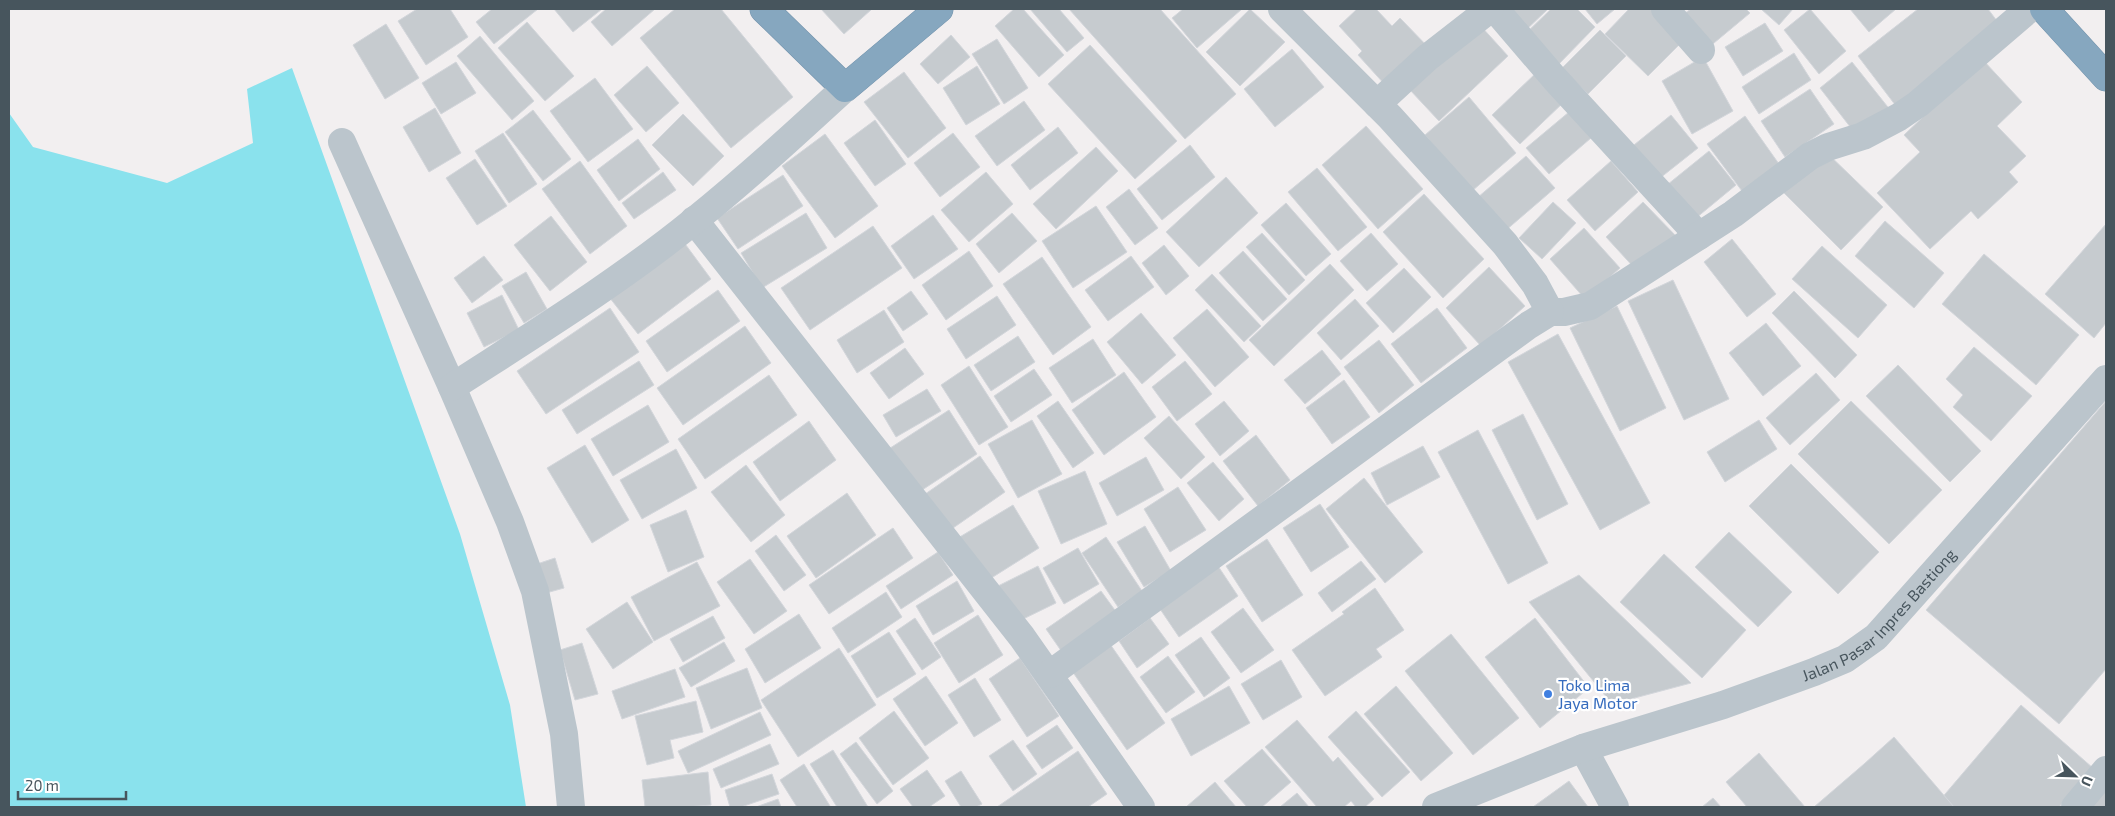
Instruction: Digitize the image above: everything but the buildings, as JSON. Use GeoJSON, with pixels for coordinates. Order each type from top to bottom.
{"type":"FeatureCollection","features":[{"type":"Feature","properties":{"kind":"highway"},"geometry":{"type":"LineString","coordinates":[[764,9],[845,88],[939,9]]}},
{"type":"Feature","properties":{"kind":"highway"},"geometry":{"type":"LineString","coordinates":[[2044,9],[2106,77]]}},
{"type":"Feature","properties":{"kind":"street"},"geometry":{"type":"LineString","coordinates":[[1282,9],[1377,104],[1504,244],[1535,284],[1550,312]]}},
{"type":"Feature","properties":{"kind":"street"},"geometry":{"type":"LineString","coordinates":[[1377,104],[1427,58],[1490,9]]}},
{"type":"Feature","properties":{"kind":"street"},"geometry":{"type":"LineString","coordinates":[[1495,9],[1555,79],[1699,236]]}},
{"type":"Feature","properties":{"kind":"street"},"geometry":{"type":"LineString","coordinates":[[1665,9],[1701,50]]}},
{"type":"Feature","properties":{"kind":"street"},"geometry":{"type":"LineString","coordinates":[[1050,674],[1528,325],[1550,312],[1564,312],[1590,306],[1733,214],[1810,156],[1828,147],[1863,136],[1899,117],[1918,104],[2029,9]]}},
{"type":"Feature","properties":{"kind":"street"},"geometry":{"type":"LineString","coordinates":[[452,387],[626,272],[694,220],[795,134],[845,88]]}},
{"type":"Feature","properties":{"kind":"street"},"geometry":{"type":"LineString","coordinates":[[342,142],[452,387],[510,522],[535,591],[564,734],[571,807]]}},
{"type":"Feature","properties":{"kind":"street"},"geometry":{"type":"LineString","coordinates":[[694,220],[996,602],[1050,674],[1141,807]]}},
{"type":"Feature","properties":{"kind":"street","name":"Jalan Pasar Inpres Bastiong"},"geometry":{"type":"LineString","coordinates":[[1436,807],[1583,748],[1723,705],[1845,659],[1876,637],[2106,379]]}},
{"type":"Feature","properties":{"kind":"street"},"geometry":{"type":"LineString","coordinates":[[1583,748],[1616,807]]}},
{"type":"Feature","properties":{"kind":"street"},"geometry":{"type":"LineString","coordinates":[[2076,807],[2106,770]]}},
{"type":"Feature","properties":{"kind":"water"},"geometry":{"type":"Polygon","coordinates":[[[292,68],[460,534],[510,705],[526,807],[9,807],[9,113],[33,147],[167,183],[253,143],[247,89],[292,68]]]}},
{"type":"Feature","properties":{"kind":"place","name":"Toko Lima Jaya Motor"},"geometry":{"type":"Point","coordinates":[1548,694]}}]}
